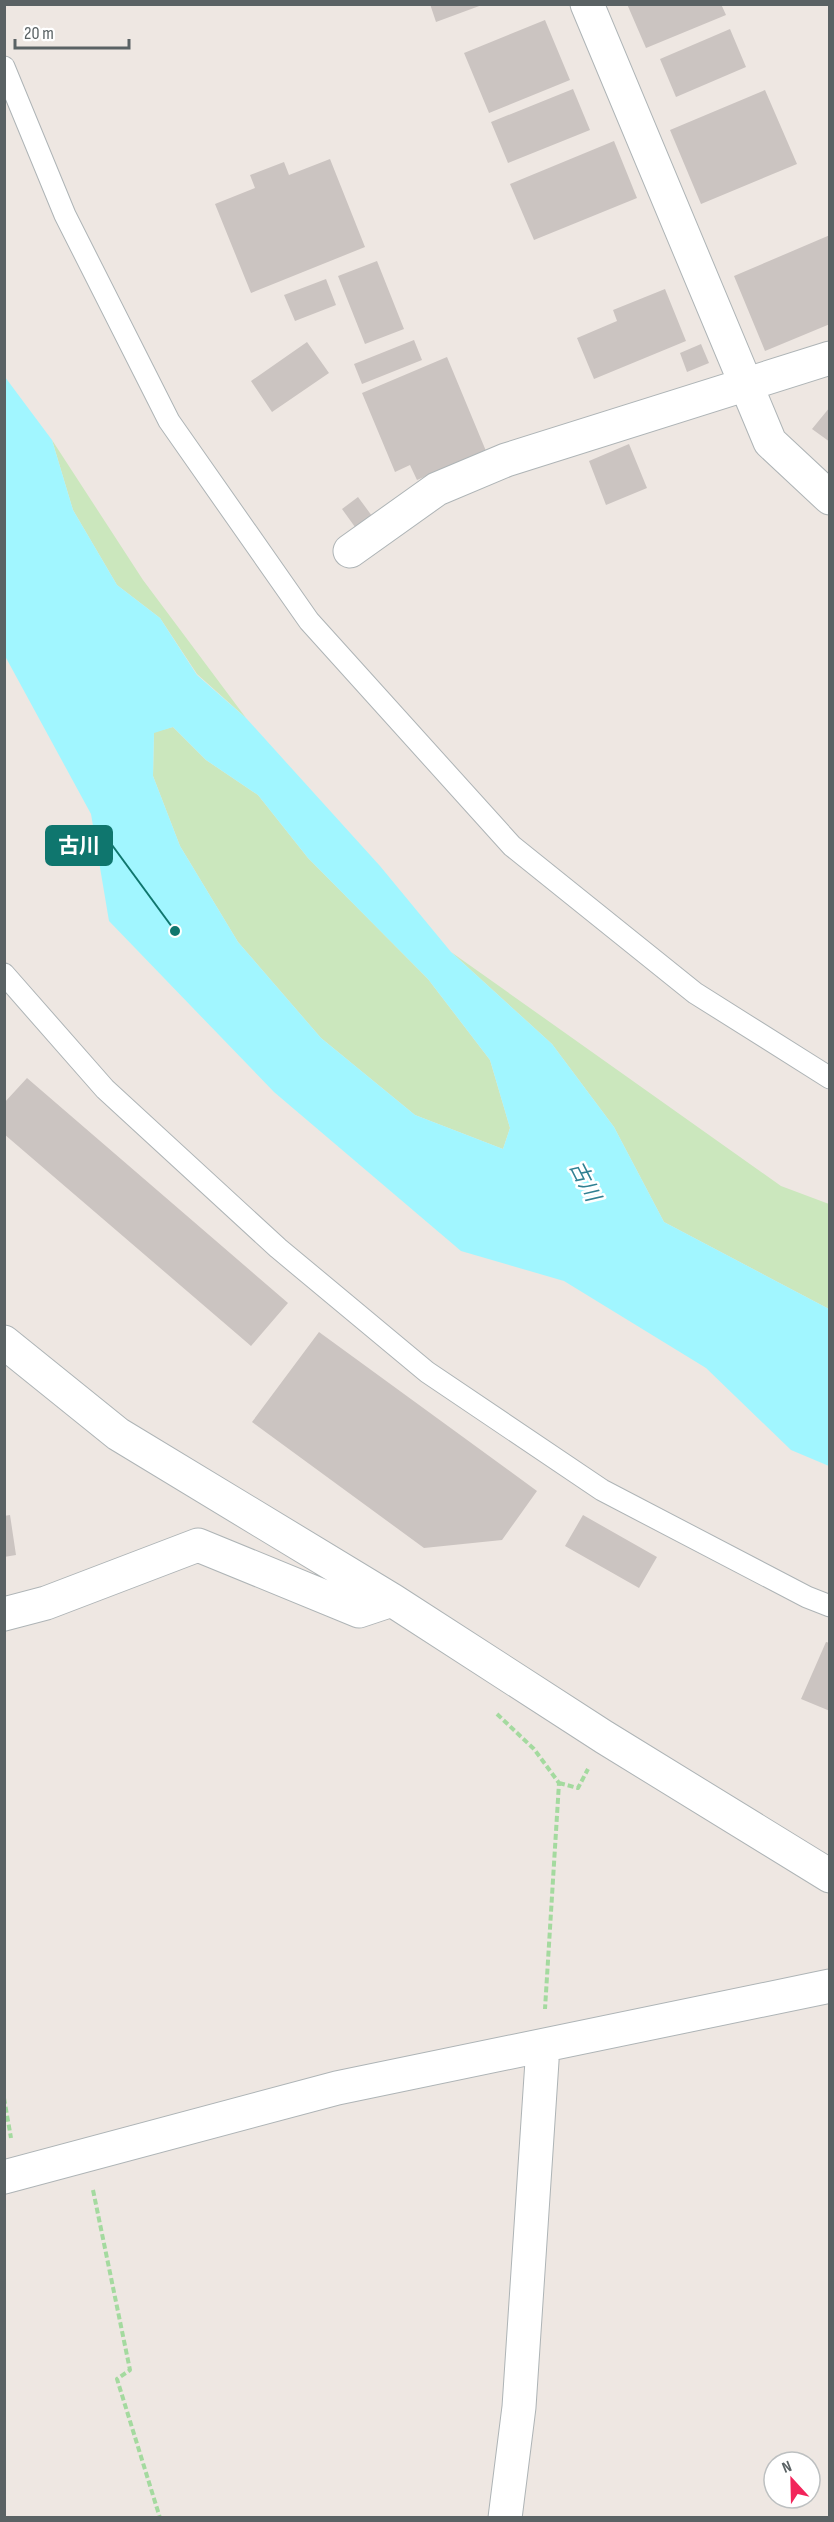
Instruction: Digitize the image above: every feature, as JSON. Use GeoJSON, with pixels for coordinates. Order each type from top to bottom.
{"type":"FeatureCollection","features":[{"type":"Feature","properties":{"kind":"street"},"geometry":{"type":"LineString","coordinates":[[587,4],[770,442],[830,498]]}},
{"type":"Feature","properties":{"kind":"street"},"geometry":{"type":"LineString","coordinates":[[350,551],[437,489],[506,460],[830,358]]}},
{"type":"Feature","properties":{"kind":"street"},"geometry":{"type":"LineString","coordinates":[[4,1342],[118,1434],[392,1600],[604,1737],[830,1875]]}},
{"type":"Feature","properties":{"kind":"street"},"geometry":{"type":"LineString","coordinates":[[4,1614],[46,1603],[198,1545],[359,1611],[392,1600]]}},
{"type":"Feature","properties":{"kind":"street"},"geometry":{"type":"LineString","coordinates":[[4,2178],[337,2088],[830,1986]]}},
{"type":"Feature","properties":{"kind":"street"},"geometry":{"type":"LineString","coordinates":[[505,2517],[519,2407],[543,2046]]}},
{"type":"Feature","properties":{"kind":"lane"},"geometry":{"type":"LineString","coordinates":[[4,67],[65,215],[169,421],[309,621],[512,846],[695,993],[830,1078]]}},
{"type":"Feature","properties":{"kind":"lane"},"geometry":{"type":"LineString","coordinates":[[4,974],[105,1089],[278,1248],[427,1372],[602,1490],[807,1597],[830,1606]]}},
{"type":"Feature","properties":{"kind":"path"},"geometry":{"type":"LineString","coordinates":[[543,2046],[559,1783],[578,1788]]}},
{"type":"Feature","properties":{"kind":"path"},"geometry":{"type":"LineString","coordinates":[[86,2155],[130,2370],[117,2379],[160,2517]]}},
{"type":"Feature","properties":{"kind":"green space"},"geometry":{"type":"Polygon","coordinates":[[[52,440],[143,580],[246,718],[197,674],[160,618],[117,585],[73,510],[52,440]]]}},
{"type":"Feature","properties":{"kind":"green space"},"geometry":{"type":"Polygon","coordinates":[[[173,727],[206,760],[258,795],[308,858],[428,979],[490,1060],[510,1128],[503,1149],[415,1115],[321,1038],[238,942],[180,846],[153,776],[154,732],[173,727]]]}},
{"type":"Feature","properties":{"kind":"green space"},"geometry":{"type":"Polygon","coordinates":[[[451,952],[781,1186],[829,1204],[829,1309],[664,1222],[614,1127],[552,1044],[451,952]]]}},
{"type":"Feature","properties":{"kind":"water","name":"古川"},"geometry":{"type":"Polygon","coordinates":[[[5,377],[52,440],[73,510],[117,585],[160,618],[197,675],[246,718],[380,866],[451,952],[552,1044],[614,1127],[664,1222],[829,1309],[829,1466],[791,1450],[706,1368],[564,1281],[461,1251],[274,1092],[109,921],[91,814],[5,656],[5,377]],[[173,727],[154,733],[153,776],[180,846],[238,942],[321,1038],[415,1115],[503,1149],[510,1128],[490,1060],[428,979],[308,858],[258,795],[206,760],[173,727]]]}},
{"type":"Feature","properties":{"kind":"building"},"geometry":{"type":"Polygon","coordinates":[[[430,4],[482,4],[482,5],[436,22],[430,4]]]}},
{"type":"Feature","properties":{"kind":"building"},"geometry":{"type":"Polygon","coordinates":[[[627,4],[721,4],[726,15],[646,48],[627,4]]]}},
{"type":"Feature","properties":{"kind":"building"},"geometry":{"type":"Polygon","coordinates":[[[545,20],[570,80],[489,113],[464,53],[545,20]]]}},
{"type":"Feature","properties":{"kind":"building"},"geometry":{"type":"Polygon","coordinates":[[[730,29],[746,67],[676,97],[660,59],[730,29]]]}},
{"type":"Feature","properties":{"kind":"building"},"geometry":{"type":"Polygon","coordinates":[[[573,89],[590,130],[508,163],[491,122],[573,89]]]}},
{"type":"Feature","properties":{"kind":"building"},"geometry":{"type":"Polygon","coordinates":[[[765,90],[797,164],[701,204],[670,130],[765,90]]]}},
{"type":"Feature","properties":{"kind":"building"},"geometry":{"type":"Polygon","coordinates":[[[614,141],[637,198],[534,240],[510,184],[614,141]]]}},
{"type":"Feature","properties":{"kind":"building"},"geometry":{"type":"Polygon","coordinates":[[[330,159],[365,247],[251,293],[215,204],[255,188],[250,175],[284,162],[289,175],[330,159]]]}},
{"type":"Feature","properties":{"kind":"building"},"geometry":{"type":"Polygon","coordinates":[[[830,235],[830,324],[765,351],[734,276],[830,235]]]}},
{"type":"Feature","properties":{"kind":"building"},"geometry":{"type":"Polygon","coordinates":[[[377,261],[404,329],[365,344],[338,276],[377,261]]]}},
{"type":"Feature","properties":{"kind":"building"},"geometry":{"type":"Polygon","coordinates":[[[326,279],[336,305],[295,321],[284,295],[326,279]]]}},
{"type":"Feature","properties":{"kind":"building"},"geometry":{"type":"Polygon","coordinates":[[[665,289],[686,341],[594,379],[577,338],[617,321],[613,310],[665,289]]]}},
{"type":"Feature","properties":{"kind":"building"},"geometry":{"type":"Polygon","coordinates":[[[414,340],[422,360],[362,384],[354,364],[414,340]]]}},
{"type":"Feature","properties":{"kind":"building"},"geometry":{"type":"Polygon","coordinates":[[[307,342],[329,373],[272,412],[251,381],[307,342]]]}},
{"type":"Feature","properties":{"kind":"building"},"geometry":{"type":"Polygon","coordinates":[[[701,344],[709,363],[687,372],[680,353],[701,344]]]}},
{"type":"Feature","properties":{"kind":"building"},"geometry":{"type":"Polygon","coordinates":[[[447,357],[486,451],[417,480],[410,465],[395,472],[362,393],[447,357]]]}},
{"type":"Feature","properties":{"kind":"building"},"geometry":{"type":"Polygon","coordinates":[[[830,407],[830,442],[812,429],[830,407]]]}},
{"type":"Feature","properties":{"kind":"building"},"geometry":{"type":"Polygon","coordinates":[[[629,444],[647,488],[606,505],[589,461],[629,444]]]}},
{"type":"Feature","properties":{"kind":"building"},"geometry":{"type":"Polygon","coordinates":[[[358,497],[372,516],[355,527],[342,509],[358,497]]]}},
{"type":"Feature","properties":{"kind":"building"},"geometry":{"type":"Polygon","coordinates":[[[27,1078],[288,1303],[251,1346],[4,1134],[4,1103],[27,1078]]]}},
{"type":"Feature","properties":{"kind":"building"},"geometry":{"type":"Polygon","coordinates":[[[319,1332],[537,1491],[502,1540],[424,1548],[252,1422],[319,1332]]]}},
{"type":"Feature","properties":{"kind":"building"},"geometry":{"type":"Polygon","coordinates":[[[10,1515],[16,1555],[4,1557],[4,1516],[10,1515]]]}},
{"type":"Feature","properties":{"kind":"building"},"geometry":{"type":"Polygon","coordinates":[[[583,1515],[657,1557],[639,1588],[565,1546],[583,1515]]]}},
{"type":"Feature","properties":{"kind":"building"},"geometry":{"type":"Polygon","coordinates":[[[826,1642],[830,1643],[830,1711],[801,1699],[826,1642]]]}},
{"type":"Feature","properties":{"kind":"place","name":"古川"},"geometry":{"type":"Point","coordinates":[175,931]}}]}
